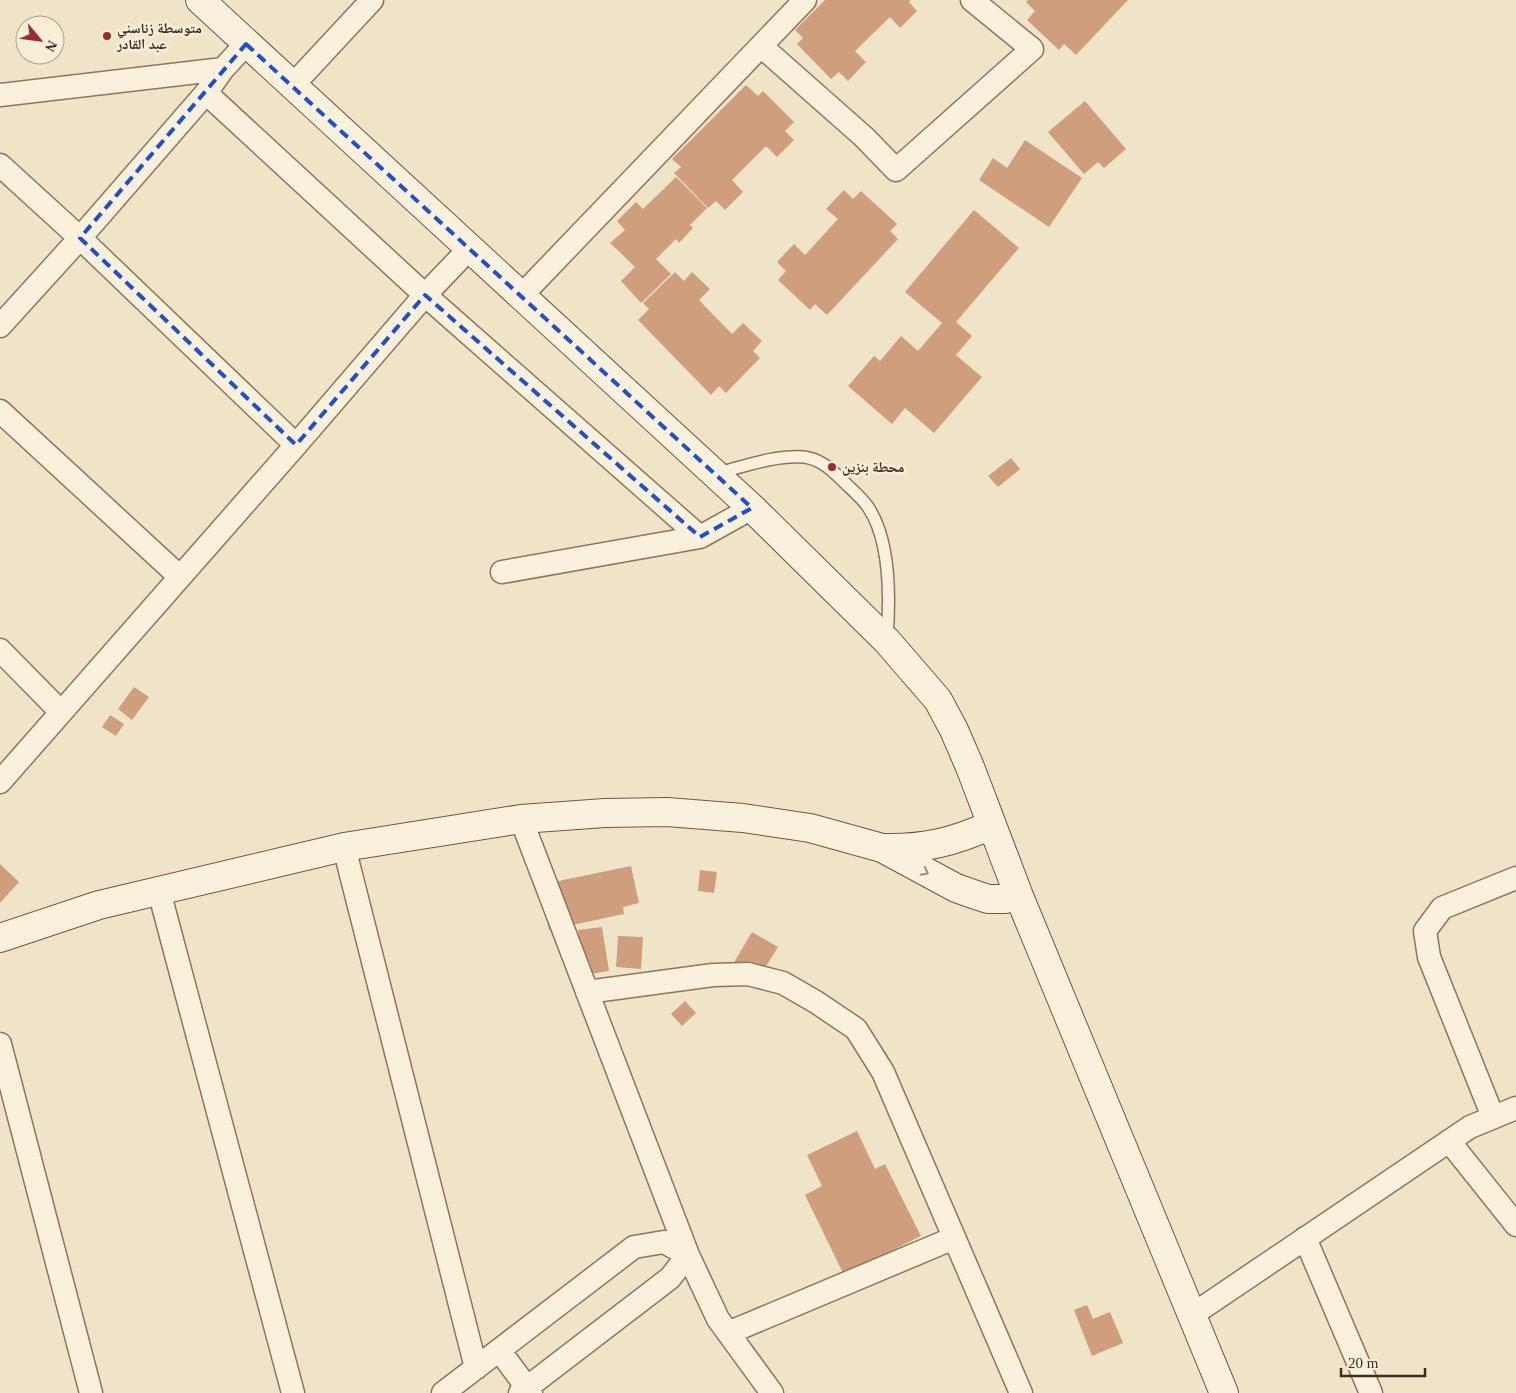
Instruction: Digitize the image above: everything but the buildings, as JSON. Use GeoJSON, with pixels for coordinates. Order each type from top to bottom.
{"type":"FeatureCollection","features":[{"type":"Feature","properties":{"kind":"main road"},"geometry":{"type":"LineString","coordinates":[[200,0],[752,508],[887,641],[938,700],[954,730],[970,767],[1019,896],[1224,1393]]}},
{"type":"Feature","properties":{"kind":"main road"},"geometry":{"type":"LineString","coordinates":[[0,938],[99,905],[344,847],[520,818],[605,813],[676,813],[743,818],[810,828],[882,848],[956,888],[988,899],[1019,896]]}},
{"type":"Feature","properties":{"kind":"main road"},"geometry":{"type":"LineString","coordinates":[[882,848],[910,849],[938,844],[965,837],[991,825]]}},
{"type":"Feature","properties":{"kind":"street"},"geometry":{"type":"LineString","coordinates":[[292,86],[372,0]]}},
{"type":"Feature","properties":{"kind":"street"},"geometry":{"type":"LineString","coordinates":[[521,296],[805,0]]}},
{"type":"Feature","properties":{"kind":"street"},"geometry":{"type":"LineString","coordinates":[[760,46],[864,137],[896,170],[1032,49],[972,0]]}},
{"type":"Feature","properties":{"kind":"street"},"geometry":{"type":"LineString","coordinates":[[0,326],[80,238],[206,93],[222,69],[246,44]]}},
{"type":"Feature","properties":{"kind":"street"},"geometry":{"type":"LineString","coordinates":[[0,95],[222,69]]}},
{"type":"Feature","properties":{"kind":"street"},"geometry":{"type":"LineString","coordinates":[[206,93],[425,295],[700,537]]}},
{"type":"Feature","properties":{"kind":"street"},"geometry":{"type":"LineString","coordinates":[[0,165],[80,238],[296,445]]}},
{"type":"Feature","properties":{"kind":"street"},"geometry":{"type":"LineString","coordinates":[[0,782],[425,295],[469,248]]}},
{"type":"Feature","properties":{"kind":"street"},"geometry":{"type":"LineString","coordinates":[[0,411],[180,578]]}},
{"type":"Feature","properties":{"kind":"street"},"geometry":{"type":"LineString","coordinates":[[502,572],[700,537],[752,508]]}},
{"type":"Feature","properties":{"kind":"street"},"geometry":{"type":"LineString","coordinates":[[0,650],[61,712]]}},
{"type":"Feature","properties":{"kind":"street"},"geometry":{"type":"LineString","coordinates":[[520,818],[688,1255],[718,1319],[772,1393]]}},
{"type":"Feature","properties":{"kind":"street"},"geometry":{"type":"LineString","coordinates":[[344,847],[476,1368]]}},
{"type":"Feature","properties":{"kind":"street"},"geometry":{"type":"LineString","coordinates":[[1493,1117],[1429,957],[1425,931],[1442,908],[1516,878]]}},
{"type":"Feature","properties":{"kind":"street"},"geometry":{"type":"LineString","coordinates":[[159,891],[293,1393]]}},
{"type":"Feature","properties":{"kind":"street"},"geometry":{"type":"LineString","coordinates":[[587,992],[713,975],[748,974],[782,983],[824,1007],[856,1029],[883,1072],[1021,1393]]}},
{"type":"Feature","properties":{"kind":"street"},"geometry":{"type":"LineString","coordinates":[[0,1044],[91,1393]]}},
{"type":"Feature","properties":{"kind":"street"},"geometry":{"type":"LineString","coordinates":[[1192,1315],[1470,1127],[1516,1108]]}},
{"type":"Feature","properties":{"kind":"street"},"geometry":{"type":"LineString","coordinates":[[1449,1141],[1516,1225]]}},
{"type":"Feature","properties":{"kind":"street"},"geometry":{"type":"LineString","coordinates":[[728,1333],[954,1238]]}},
{"type":"Feature","properties":{"kind":"street"},"geometry":{"type":"LineString","coordinates":[[1305,1238],[1371,1393]]}},
{"type":"Feature","properties":{"kind":"street"},"geometry":{"type":"LineString","coordinates":[[443,1393],[634,1247],[664,1242],[688,1255]]}},
{"type":"Feature","properties":{"kind":"street"},"geometry":{"type":"LineString","coordinates":[[499,1350],[526,1391],[670,1278],[688,1255]]}},
{"type":"Feature","properties":{"kind":"lane"},"geometry":{"type":"LineString","coordinates":[[714,474],[774,460],[804,457],[820,462],[832,470],[868,507],[880,534],[890,596],[887,641]]}},
{"type":"Feature","properties":{"kind":"highlighted area"},"geometry":{"type":"Polygon","coordinates":[[[246,44],[752,508],[700,537],[425,295],[296,445],[80,238],[246,44]]]}},
{"type":"Feature","properties":{"kind":"place","name":"متوسطة زناسني عبد القادر"},"geometry":{"type":"Point","coordinates":[107,36]}},
{"type":"Feature","properties":{"kind":"place","name":"محطة بنزين"},"geometry":{"type":"Point","coordinates":[832,467]}}]}
